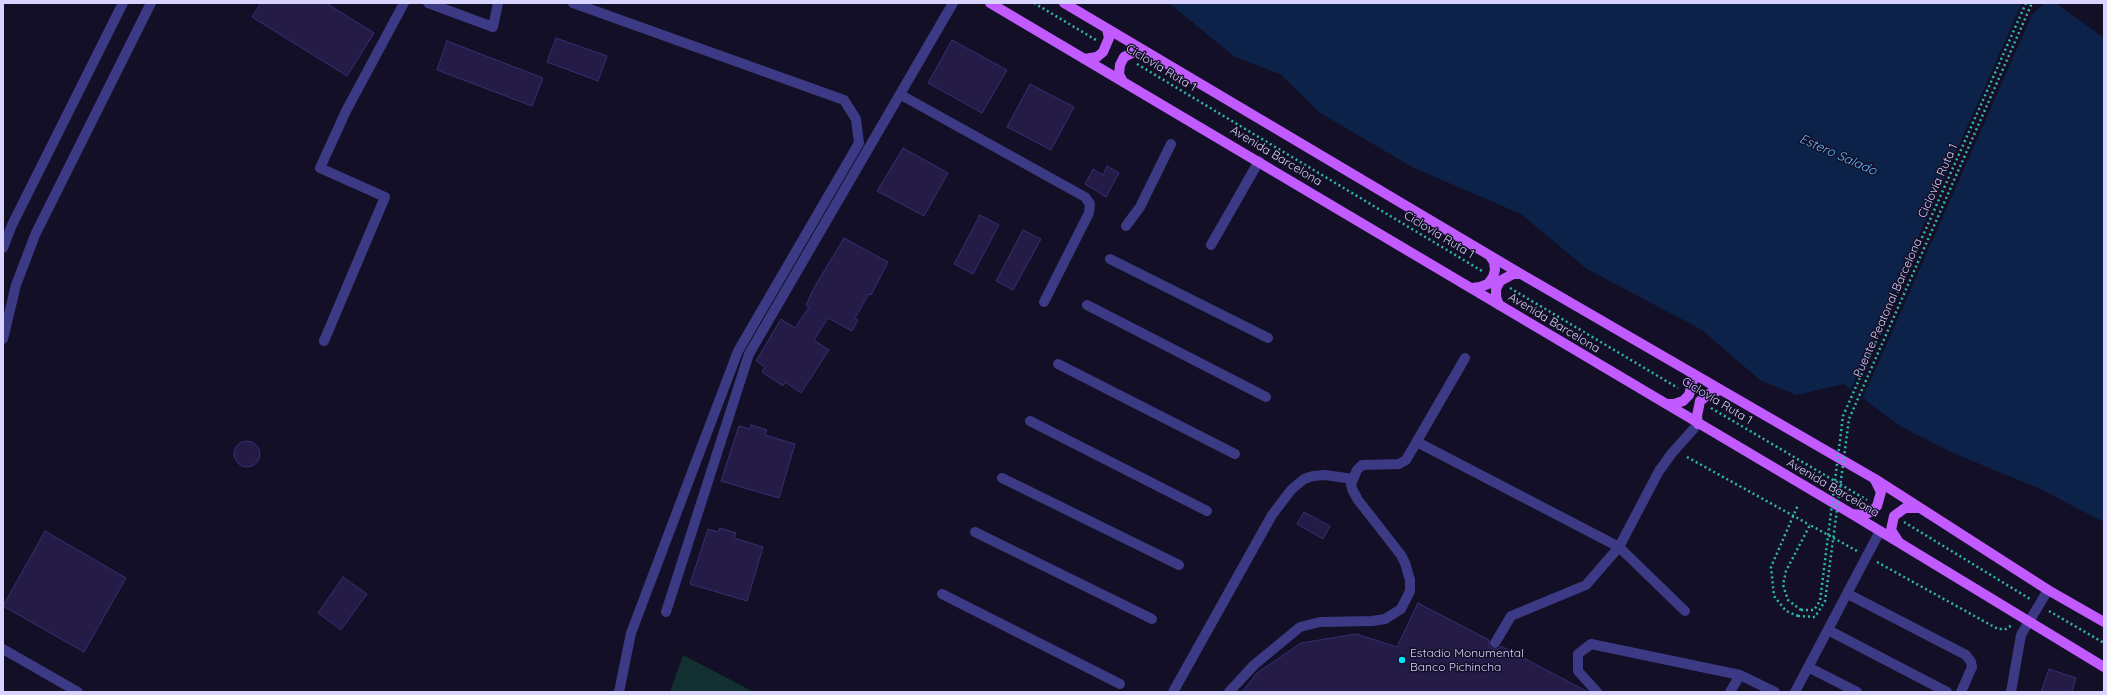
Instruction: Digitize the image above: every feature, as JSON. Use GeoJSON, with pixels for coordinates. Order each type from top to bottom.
{"type":"FeatureCollection","features":[{"type":"Feature","properties":{"kind":"main road","name":"Avenida Barcelona"},"geometry":{"type":"LineString","coordinates":[[990,3],[1258,160],[1698,424],[1852,514],[2104,667]]}},
{"type":"Feature","properties":{"kind":"main road","name":"Avenida Barcelona"},"geometry":{"type":"LineString","coordinates":[[1064,3],[1490,256],[1875,479],[2048,590],[2104,622]]}},
{"type":"Feature","properties":{"kind":"main road"},"geometry":{"type":"LineString","coordinates":[[1084,59],[1097,57],[1107,46],[1108,38],[1106,29]]}},
{"type":"Feature","properties":{"kind":"main road"},"geometry":{"type":"LineString","coordinates":[[1123,82],[1119,74],[1120,65],[1124,56],[1138,50],[1145,51]]}},
{"type":"Feature","properties":{"kind":"main road"},"geometry":{"type":"LineString","coordinates":[[1490,256],[1494,262],[1496,293],[1499,305]]}},
{"type":"Feature","properties":{"kind":"main road"},"geometry":{"type":"LineString","coordinates":[[1472,288],[1480,288],[1496,279],[1513,274],[1521,274]]}},
{"type":"Feature","properties":{"kind":"main road"},"geometry":{"type":"LineString","coordinates":[[1666,404],[1674,404],[1683,401],[1689,395],[1693,380],[1692,373]]}},
{"type":"Feature","properties":{"kind":"main road"},"geometry":{"type":"LineString","coordinates":[[1698,424],[1697,416],[1700,401],[1712,392],[1721,390]]}},
{"type":"Feature","properties":{"kind":"main road"},"geometry":{"type":"LineString","coordinates":[[1852,514],[1862,515],[1870,512],[1877,506],[1881,492],[1875,479]]}},
{"type":"Feature","properties":{"kind":"main road"},"geometry":{"type":"LineString","coordinates":[[1898,542],[1891,530],[1894,516],[1905,508],[1919,508]]}},
{"type":"Feature","properties":{"kind":"street"},"geometry":{"type":"LineString","coordinates":[[3,248],[12,225],[124,3]]}},
{"type":"Feature","properties":{"kind":"street"},"geometry":{"type":"LineString","coordinates":[[3,339],[16,285],[35,235],[151,3]]}},
{"type":"Feature","properties":{"kind":"street"},"geometry":{"type":"LineString","coordinates":[[324,341],[385,197],[320,168],[346,111],[404,3]]}},
{"type":"Feature","properties":{"kind":"street"},"geometry":{"type":"LineString","coordinates":[[428,3],[493,27],[498,3]]}},
{"type":"Feature","properties":{"kind":"street"},"geometry":{"type":"LineString","coordinates":[[572,3],[844,100],[856,119],[859,143],[738,351],[631,634],[619,692]]}},
{"type":"Feature","properties":{"kind":"street"},"geometry":{"type":"LineString","coordinates":[[666,612],[749,354],[901,95],[953,3]]}},
{"type":"Feature","properties":{"kind":"street"},"geometry":{"type":"LineString","coordinates":[[901,95],[1085,197],[1090,204],[1089,213],[1044,302]]}},
{"type":"Feature","properties":{"kind":"street"},"geometry":{"type":"LineString","coordinates":[[1126,226],[1140,207],[1171,144]]}},
{"type":"Feature","properties":{"kind":"street"},"geometry":{"type":"LineString","coordinates":[[1211,245],[1258,160]]}},
{"type":"Feature","properties":{"kind":"street"},"geometry":{"type":"LineString","coordinates":[[1110,259],[1268,338]]}},
{"type":"Feature","properties":{"kind":"street"},"geometry":{"type":"LineString","coordinates":[[1087,304],[1266,397]]}},
{"type":"Feature","properties":{"kind":"street"},"geometry":{"type":"LineString","coordinates":[[1230,692],[1254,665],[1300,627],[1320,622],[1372,622],[1385,619],[1401,609],[1408,599],[1410,591],[1410,580],[1405,563],[1401,555],[1358,500],[1352,489],[1353,479],[1358,467],[1366,463],[1403,462],[1410,455],[1465,358]]}},
{"type":"Feature","properties":{"kind":"street"},"geometry":{"type":"LineString","coordinates":[[1058,364],[1236,454]]}},
{"type":"Feature","properties":{"kind":"street"},"geometry":{"type":"LineString","coordinates":[[1030,421],[1207,511]]}},
{"type":"Feature","properties":{"kind":"street"},"geometry":{"type":"LineString","coordinates":[[1495,643],[1511,616],[1586,585],[1619,547],[1659,471],[1672,453],[1698,424]]}},
{"type":"Feature","properties":{"kind":"street"},"geometry":{"type":"LineString","coordinates":[[1417,442],[1619,547],[1685,612]]}},
{"type":"Feature","properties":{"kind":"street"},"geometry":{"type":"LineString","coordinates":[[1173,692],[1272,515],[1291,490],[1304,479],[1313,476],[1325,475],[1353,479]]}},
{"type":"Feature","properties":{"kind":"street"},"geometry":{"type":"LineString","coordinates":[[1002,478],[1179,565]]}},
{"type":"Feature","properties":{"kind":"street"},"geometry":{"type":"LineString","coordinates":[[1795,692],[1868,557],[1880,531]]}},
{"type":"Feature","properties":{"kind":"street"},"geometry":{"type":"LineString","coordinates":[[975,532],[1152,619]]}},
{"type":"Feature","properties":{"kind":"street"},"geometry":{"type":"LineString","coordinates":[[2011,692],[2021,634],[2048,590]]}},
{"type":"Feature","properties":{"kind":"street"},"geometry":{"type":"LineString","coordinates":[[942,594],[1120,684]]}},
{"type":"Feature","properties":{"kind":"street"},"geometry":{"type":"LineString","coordinates":[[1848,594],[1966,655],[1972,662],[1972,667],[1961,692]]}},
{"type":"Feature","properties":{"kind":"street"},"geometry":{"type":"LineString","coordinates":[[1828,630],[1947,692]]}},
{"type":"Feature","properties":{"kind":"street"},"geometry":{"type":"LineString","coordinates":[[1598,692],[1578,671],[1578,654],[1591,644],[1740,675],[1776,692]]}},
{"type":"Feature","properties":{"kind":"street"},"geometry":{"type":"LineString","coordinates":[[3,649],[78,692]]}},
{"type":"Feature","properties":{"kind":"street"},"geometry":{"type":"LineString","coordinates":[[1808,667],[1857,692]]}},
{"type":"Feature","properties":{"kind":"street"},"geometry":{"type":"LineString","coordinates":[[1730,692],[1740,675]]}},
{"type":"Feature","properties":{"kind":"path","name":"Ciclovía Ruta 1"},"geometry":{"type":"LineString","coordinates":[[1034,3],[1107,46]]}},
{"type":"Feature","properties":{"kind":"path","name":"Ciclovía Ruta 1"},"geometry":{"type":"LineString","coordinates":[[1810,525],[1786,571],[1783,585],[1788,600],[1801,610],[1814,610],[1820,601],[1843,416],[2026,3]]}},
{"type":"Feature","properties":{"kind":"path","name":"Puente Peatonal Barcelona"},"geometry":{"type":"LineString","coordinates":[[1793,516],[1771,567],[1774,596],[1786,611],[1798,616],[1815,617],[1825,601],[1849,419],[2032,3]]}},
{"type":"Feature","properties":{"kind":"path","name":"Ciclovía Ruta 1"},"geometry":{"type":"LineString","coordinates":[[1124,56],[1689,395]]}},
{"type":"Feature","properties":{"kind":"path","name":"Ciclovía Ruta 1"},"geometry":{"type":"LineString","coordinates":[[1700,401],[1877,506]]}},
{"type":"Feature","properties":{"kind":"path"},"geometry":{"type":"LineString","coordinates":[[1687,457],[1998,629],[2006,629],[2012,625],[2029,598]]}},
{"type":"Feature","properties":{"kind":"path"},"geometry":{"type":"LineString","coordinates":[[1793,516],[1798,505]]}},
{"type":"Feature","properties":{"kind":"path"},"geometry":{"type":"LineString","coordinates":[[1894,516],[2104,643]]}},
{"type":"Feature","properties":{"kind":"green space"},"geometry":{"type":"Polygon","coordinates":[[[683,655],[754,692],[670,692],[683,655]]]}},
{"type":"Feature","properties":{"kind":"water","name":"Estero Salado"},"geometry":{"type":"Polygon","coordinates":[[[1169,3],[2019,3],[2034,13],[2044,3],[2056,3],[2104,38],[2104,522],[2038,488],[1953,453],[1900,426],[1844,384],[1796,395],[1760,380],[1702,330],[1587,269],[1521,214],[1414,168],[1320,113],[1280,74],[1235,57],[1169,3]]]}},
{"type":"Feature","properties":{"kind":"pier"},"geometry":{"type":"Polygon","coordinates":[[[2022,3],[2034,10],[1862,400],[1850,391],[2022,3]]]}},
{"type":"Feature","properties":{"kind":"building"},"geometry":{"type":"Polygon","coordinates":[[[261,3],[326,3],[374,33],[347,76],[252,17],[261,3]]]}},
{"type":"Feature","properties":{"kind":"building"},"geometry":{"type":"Polygon","coordinates":[[[556,38],[607,56],[598,81],[547,62],[556,38]]]}},
{"type":"Feature","properties":{"kind":"building"},"geometry":{"type":"Polygon","coordinates":[[[952,40],[1007,70],[982,113],[928,83],[952,40]]]}},
{"type":"Feature","properties":{"kind":"building"},"geometry":{"type":"Polygon","coordinates":[[[447,41],[543,78],[532,106],[437,70],[447,41]]]}},
{"type":"Feature","properties":{"kind":"building"},"geometry":{"type":"Polygon","coordinates":[[[1030,84],[1074,107],[1051,150],[1007,127],[1030,84]]]}},
{"type":"Feature","properties":{"kind":"building"},"geometry":{"type":"Polygon","coordinates":[[[903,148],[948,173],[924,216],[877,191],[903,148]]]}},
{"type":"Feature","properties":{"kind":"building"},"geometry":{"type":"Polygon","coordinates":[[[1107,166],[1119,173],[1106,197],[1085,184],[1093,169],[1103,175],[1107,166]]]}},
{"type":"Feature","properties":{"kind":"building"},"geometry":{"type":"Polygon","coordinates":[[[980,215],[999,225],[973,274],[954,264],[980,215]]]}},
{"type":"Feature","properties":{"kind":"building"},"geometry":{"type":"Polygon","coordinates":[[[1023,230],[1041,239],[1013,290],[996,281],[1023,230]]]}},
{"type":"Feature","properties":{"kind":"building"},"geometry":{"type":"Polygon","coordinates":[[[844,238],[888,262],[871,295],[869,294],[855,318],[858,320],[852,331],[828,318],[814,340],[829,350],[801,393],[785,382],[783,386],[762,372],[765,367],[756,361],[781,319],[795,328],[809,307],[806,305],[815,286],[844,238]]]}},
{"type":"Feature","properties":{"kind":"building"},"geometry":{"type":"Polygon","coordinates":[[[751,425],[767,430],[765,435],[795,444],[779,498],[721,481],[739,426],[750,429],[751,425]]]}},
{"type":"Feature","properties":{"kind":"building"},"geometry":{"type":"Polygon","coordinates":[[[247,441],[256,445],[260,454],[256,463],[247,467],[238,463],[234,454],[238,445],[247,441]]]}},
{"type":"Feature","properties":{"kind":"building"},"geometry":{"type":"Polygon","coordinates":[[[1304,512],[1330,526],[1323,539],[1297,524],[1304,512]]]}},
{"type":"Feature","properties":{"kind":"building"},"geometry":{"type":"Polygon","coordinates":[[[720,528],[736,533],[734,538],[763,547],[747,601],[690,584],[708,529],[718,532],[720,528]]]}},
{"type":"Feature","properties":{"kind":"building"},"geometry":{"type":"Polygon","coordinates":[[[45,531],[126,578],[84,652],[3,606],[45,531]]]}},
{"type":"Feature","properties":{"kind":"building"},"geometry":{"type":"Polygon","coordinates":[[[343,577],[367,594],[341,630],[318,613],[343,577]]]}},
{"type":"Feature","properties":{"kind":"building","name":"Estadio Monumental Banco Pichincha"},"geometry":{"type":"Polygon","coordinates":[[[1418,603],[1489,640],[1489,646],[1492,649],[1498,649],[1501,646],[1588,692],[1242,692],[1257,673],[1301,643],[1356,634],[1397,647],[1418,603]]]}},
{"type":"Feature","properties":{"kind":"building"},"geometry":{"type":"Polygon","coordinates":[[[2049,669],[2076,678],[2072,692],[2041,692],[2049,669]]]}},
{"type":"Feature","properties":{"kind":"place","name":"Estadio Monumental Banco Pichincha"},"geometry":{"type":"Point","coordinates":[1402,660]}}]}
